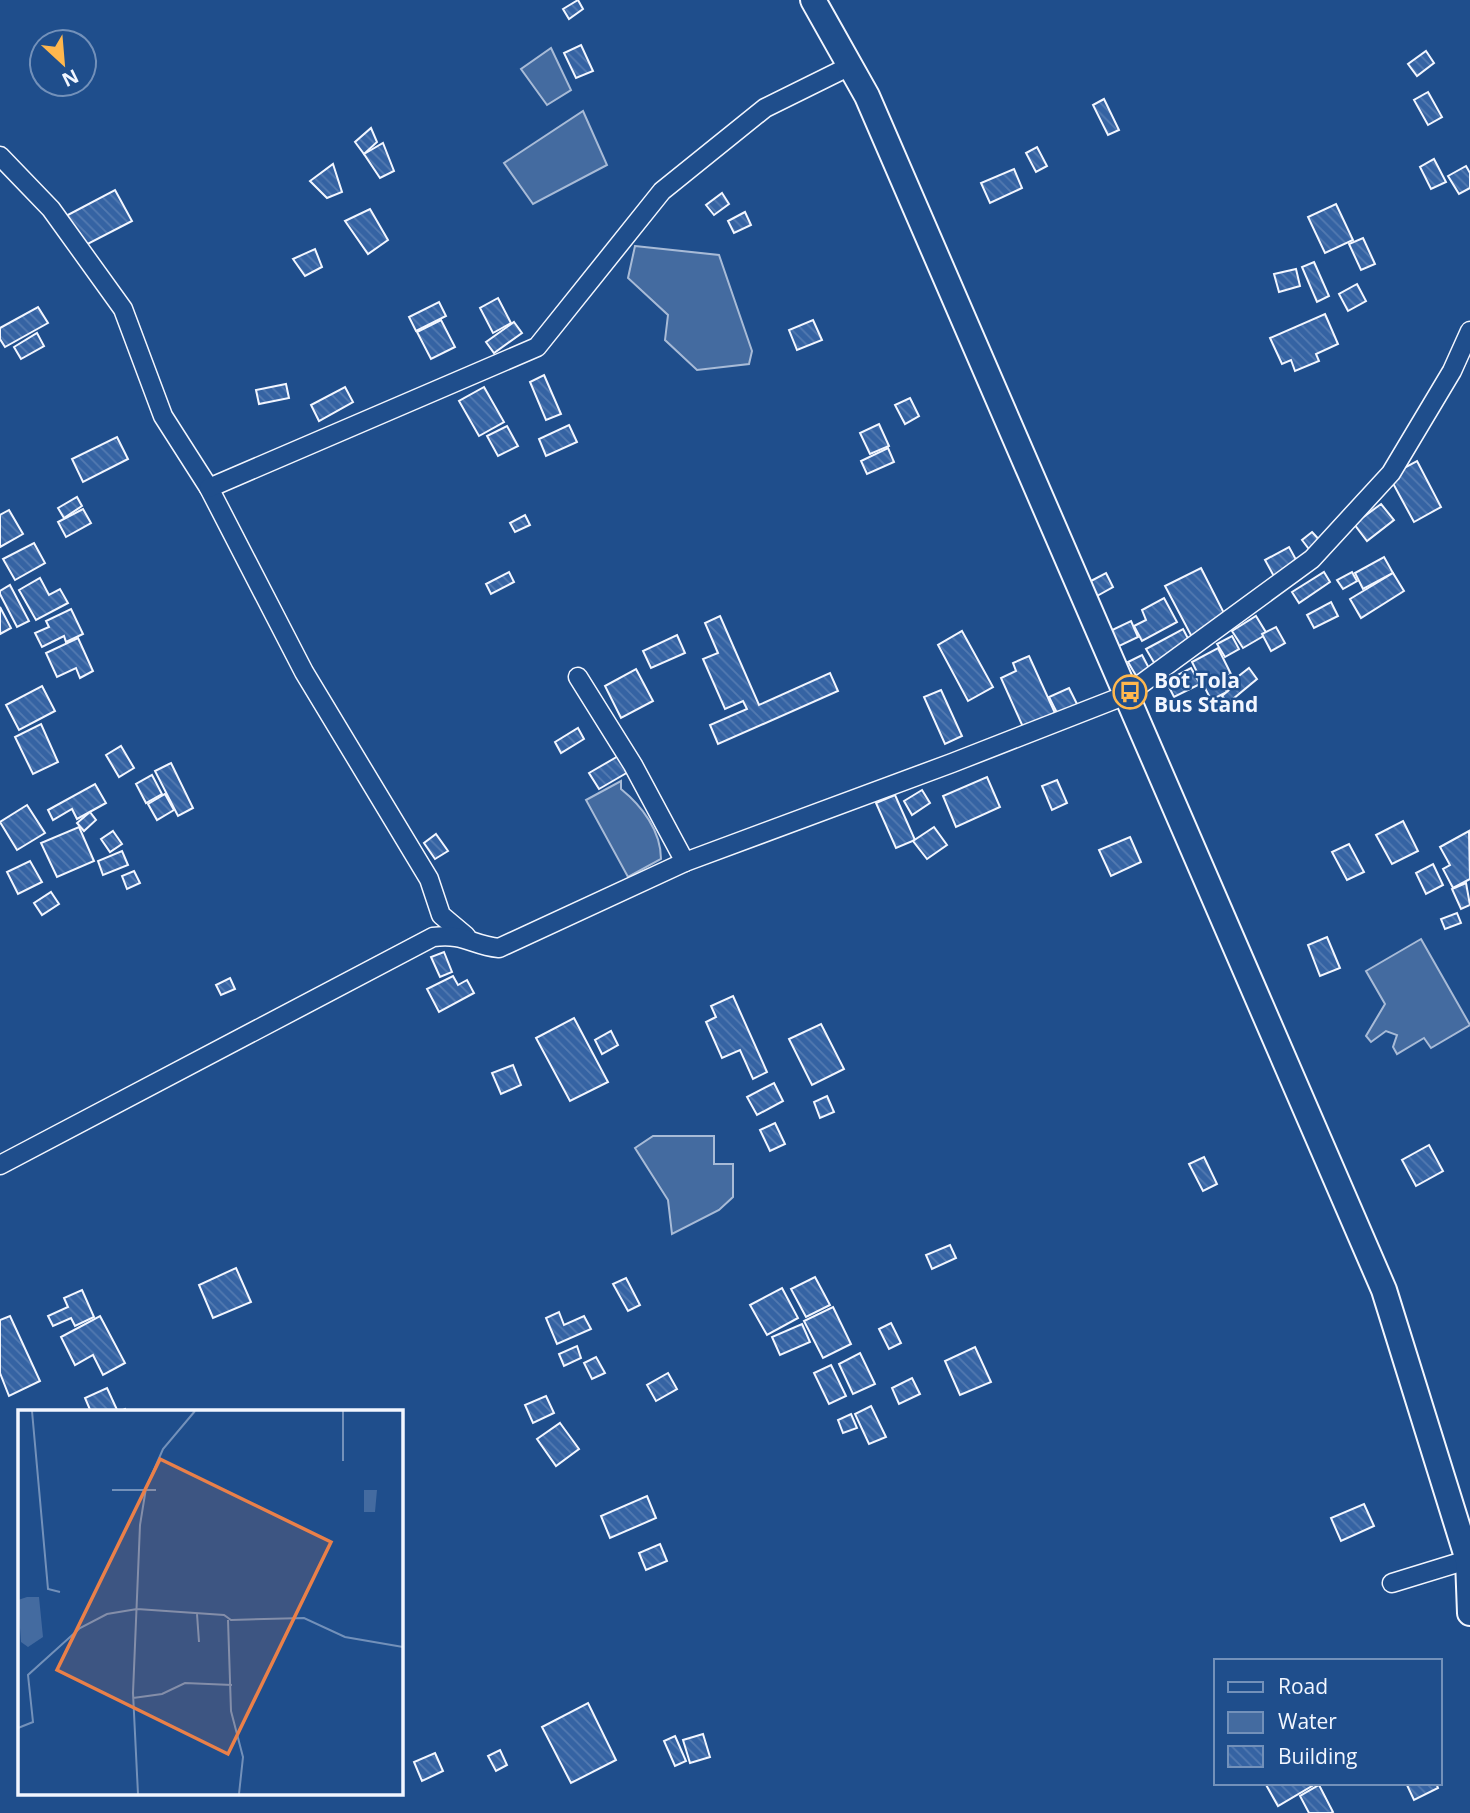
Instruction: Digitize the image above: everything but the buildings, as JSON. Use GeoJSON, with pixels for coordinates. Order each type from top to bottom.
{"type":"FeatureCollection","features":[{"type":"Feature","properties":{"kind":"main road"},"geometry":{"type":"LineString","coordinates":[[813,0],[867,96],[1384,1290],[1469,1559],[1470,1613]]}},
{"type":"Feature","properties":{"kind":"street"},"geometry":{"type":"LineString","coordinates":[[209,488],[537,347],[662,191],[765,108],[850,66]]}},
{"type":"Feature","properties":{"kind":"street"},"geometry":{"type":"LineString","coordinates":[[0,156],[51,209],[124,309],[163,416],[209,488],[304,672],[429,879],[441,915],[484,947],[499,948],[685,862],[1126,695],[1312,558],[1391,473],[1452,371],[1470,331]]}},
{"type":"Feature","properties":{"kind":"street"},"geometry":{"type":"LineString","coordinates":[[578,677],[633,765],[685,862]]}},
{"type":"Feature","properties":{"kind":"street"},"geometry":{"type":"LineString","coordinates":[[0,1165],[416,944],[433,937],[453,934],[469,938]]}},
{"type":"Feature","properties":{"kind":"street"},"geometry":{"type":"LineString","coordinates":[[1392,1583],[1469,1559]]}},
{"type":"Feature","properties":{"kind":"water"},"geometry":{"type":"Polygon","coordinates":[[[551,48],[571,90],[547,105],[521,69],[551,48]]]}},
{"type":"Feature","properties":{"kind":"water"},"geometry":{"type":"Polygon","coordinates":[[[583,111],[607,165],[533,204],[504,163],[583,111]]]}},
{"type":"Feature","properties":{"kind":"water"},"geometry":{"type":"Polygon","coordinates":[[[635,246],[719,255],[752,351],[749,364],[697,370],[665,340],[668,315],[628,278],[635,246]]]}},
{"type":"Feature","properties":{"kind":"water"},"geometry":{"type":"Polygon","coordinates":[[[621,781],[621,789],[643,811],[654,829],[661,859],[628,877],[586,800],[621,781]]]}},
{"type":"Feature","properties":{"kind":"water"},"geometry":{"type":"Polygon","coordinates":[[[1421,939],[1470,1025],[1431,1048],[1424,1038],[1397,1054],[1393,1047],[1397,1035],[1386,1031],[1371,1042],[1366,1036],[1385,1004],[1366,971],[1421,939]]]}},
{"type":"Feature","properties":{"kind":"water"},"geometry":{"type":"Polygon","coordinates":[[[653,1136],[714,1136],[714,1164],[733,1164],[733,1197],[719,1210],[672,1234],[668,1200],[635,1148],[653,1136]]]}},
{"type":"Feature","properties":{"kind":"place","name":"Bot Tola Bus Stand"},"geometry":{"type":"Point","coordinates":[1130,692]}}]}
